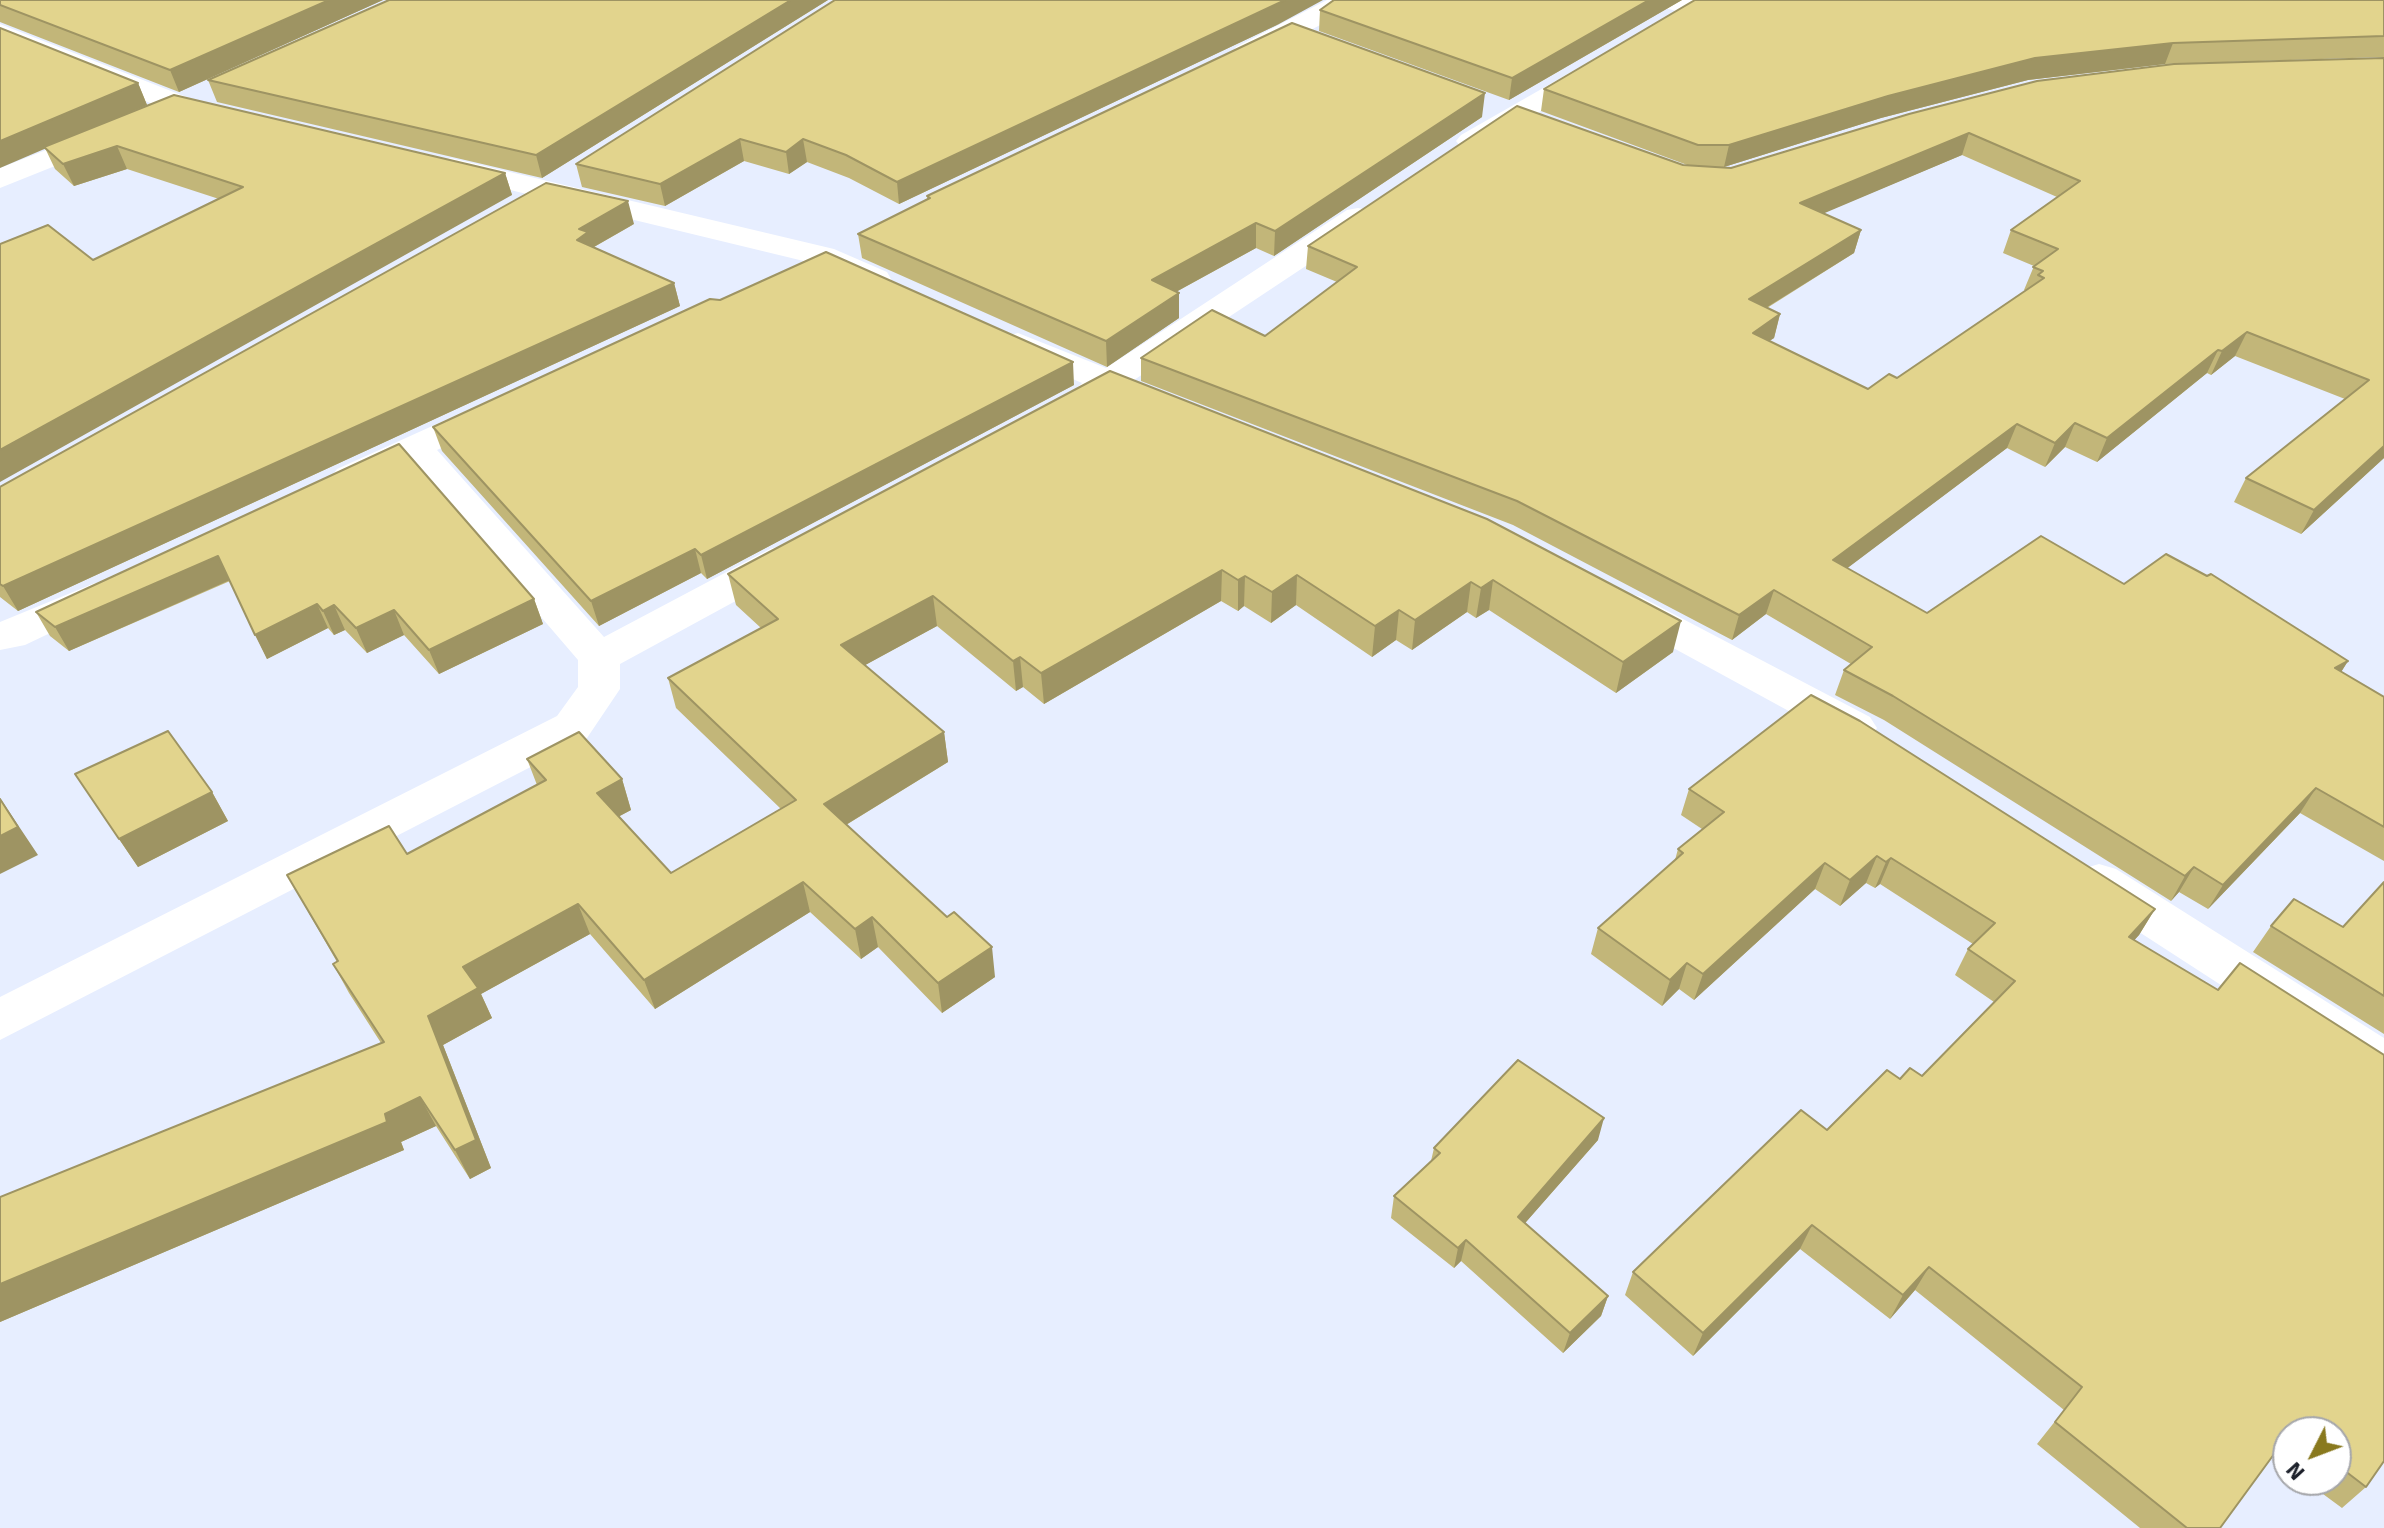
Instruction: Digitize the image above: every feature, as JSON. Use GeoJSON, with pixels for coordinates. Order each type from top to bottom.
{"type":"FeatureCollection","features":[{"type":"Feature","properties":{"kind":"street"},"geometry":{"type":"LineString","coordinates":[[1219,65],[1304,38],[1347,0]]}},
{"type":"Feature","properties":{"kind":"street"},"geometry":{"type":"LineString","coordinates":[[1655,31],[1689,3]]}},
{"type":"Feature","properties":{"kind":"street"},"geometry":{"type":"LineString","coordinates":[[0,32],[180,105],[257,123]]}},
{"type":"Feature","properties":{"kind":"street"},"geometry":{"type":"LineString","coordinates":[[1449,156],[1499,107],[1615,55]]}},
{"type":"Feature","properties":{"kind":"street"},"geometry":{"type":"LineString","coordinates":[[0,179],[224,86]]}},
{"type":"Feature","properties":{"kind":"street"},"geometry":{"type":"LineString","coordinates":[[1499,107],[1555,128]]}},
{"type":"Feature","properties":{"kind":"street"},"geometry":{"type":"LineString","coordinates":[[411,158],[823,256],[909,294]]}},
{"type":"Feature","properties":{"kind":"street"},"geometry":{"type":"LineString","coordinates":[[509,213],[587,167]]}},
{"type":"Feature","properties":{"kind":"street"},"geometry":{"type":"LineString","coordinates":[[1054,413],[1109,384],[1383,200]]}},
{"type":"Feature","properties":{"kind":"street"},"geometry":{"type":"LineString","coordinates":[[781,276],[866,235]]}},
{"type":"Feature","properties":{"kind":"street"},"geometry":{"type":"LineString","coordinates":[[980,326],[1109,384],[1181,412]]}},
{"type":"Feature","properties":{"kind":"street"},"geometry":{"type":"LineString","coordinates":[[328,487],[513,401]]}},
{"type":"Feature","properties":{"kind":"street"},"geometry":{"type":"LineString","coordinates":[[0,1020],[572,727],[599,689],[599,657],[414,447]]}},
{"type":"Feature","properties":{"kind":"street"},"geometry":{"type":"LineString","coordinates":[[599,657],[806,546]]}},
{"type":"Feature","properties":{"kind":"street"},"geometry":{"type":"LineString","coordinates":[[0,636],[11,635],[126,581]]}},
{"type":"Feature","properties":{"kind":"street"},"geometry":{"type":"LineString","coordinates":[[1594,588],[1880,743]]}},
{"type":"Feature","properties":{"kind":"street"},"geometry":{"type":"LineString","coordinates":[[2066,861],[2384,1064]]}},
{"type":"Feature","properties":{"kind":"building"},"geometry":{"type":"Polygon","coordinates":[[[0,0],[329,0],[170,70],[0,5],[0,0]]]}},
{"type":"Feature","properties":{"kind":"building"},"geometry":{"type":"Polygon","coordinates":[[[389,0],[791,0],[536,155],[208,80],[389,0]]]}},
{"type":"Feature","properties":{"kind":"building"},"geometry":{"type":"Polygon","coordinates":[[[835,0],[1285,0],[897,182],[846,155],[803,139],[786,152],[740,139],[660,184],[576,164],[835,0]]]}},
{"type":"Feature","properties":{"kind":"building"},"geometry":{"type":"Polygon","coordinates":[[[1334,0],[1649,0],[1512,78],[1320,10],[1334,0]]]}},
{"type":"Feature","properties":{"kind":"building"},"geometry":{"type":"Polygon","coordinates":[[[1695,0],[2384,0],[2384,36],[2173,43],[2035,58],[1888,96],[1729,145],[1698,145],[1544,89],[1695,0]]]}},
{"type":"Feature","properties":{"kind":"building"},"geometry":{"type":"Polygon","coordinates":[[[1292,23],[1485,93],[1275,231],[1256,223],[1152,280],[1179,293],[1106,341],[858,234],[930,198],[927,196],[1292,23]]]}},
{"type":"Feature","properties":{"kind":"building"},"geometry":{"type":"Polygon","coordinates":[[[0,28],[138,83],[0,141],[0,28]]]}},
{"type":"Feature","properties":{"kind":"building"},"geometry":{"type":"Polygon","coordinates":[[[2384,58],[2384,446],[2314,510],[2246,478],[2369,380],[2247,332],[2222,351],[2218,350],[2107,438],[2075,423],[2055,443],[2017,424],[1833,560],[1927,613],[2041,536],[2124,584],[2166,554],[2207,576],[2211,574],[2348,661],[2335,668],[2384,697],[2384,827],[2316,788],[2223,885],[2194,867],[2185,876],[1893,696],[1844,670],[1872,647],[1774,590],[1739,615],[1517,501],[1141,358],[1212,310],[1265,336],[1357,267],[1308,246],[1517,106],[1683,165],[1731,168],[1909,114],[2037,81],[2174,64],[2384,58]],[[1969,133],[1800,203],[1861,230],[1749,299],[1780,314],[1753,333],[1868,389],[1889,374],[1897,378],[2044,278],[2038,275],[2043,271],[2033,267],[2058,249],[2011,230],[2080,181],[1969,133]]]}},
{"type":"Feature","properties":{"kind":"building"},"geometry":{"type":"Polygon","coordinates":[[[174,95],[505,173],[0,450],[0,244],[48,225],[93,260],[243,187],[117,146],[63,164],[44,147],[174,95]]]}},
{"type":"Feature","properties":{"kind":"building"},"geometry":{"type":"Polygon","coordinates":[[[546,183],[628,201],[579,229],[588,232],[577,240],[674,283],[3,586],[0,584],[0,487],[546,183]]]}},
{"type":"Feature","properties":{"kind":"building"},"geometry":{"type":"Polygon","coordinates":[[[826,252],[1073,362],[701,555],[695,549],[591,601],[433,427],[710,299],[720,300],[826,252]]]}},
{"type":"Feature","properties":{"kind":"building"},"geometry":{"type":"Polygon","coordinates":[[[1110,371],[1487,519],[1681,621],[1623,662],[1493,580],[1481,588],[1471,582],[1415,620],[1399,610],[1375,626],[1297,575],[1272,592],[1245,576],[1238,580],[1222,570],[1041,673],[1020,657],[1013,661],[933,596],[841,645],[944,732],[824,804],[947,917],[954,912],[992,947],[938,983],[872,917],[855,929],[803,882],[644,980],[578,904],[463,967],[478,988],[428,1016],[476,1140],[455,1150],[420,1097],[385,1114],[387,1122],[0,1284],[0,1197],[384,1042],[333,964],[338,961],[287,875],[389,826],[407,854],[546,780],[527,759],[579,732],[622,779],[597,793],[671,873],[796,800],[668,678],[778,619],[728,574],[1110,371]]]}},
{"type":"Feature","properties":{"kind":"building"},"geometry":{"type":"Polygon","coordinates":[[[399,444],[534,599],[429,650],[394,610],[356,628],[334,605],[323,611],[317,604],[255,635],[218,556],[55,627],[36,612],[399,444]]]}},
{"type":"Feature","properties":{"kind":"building"},"geometry":{"type":"Polygon","coordinates":[[[1811,695],[1860,721],[2155,909],[2129,937],[2218,990],[2240,963],[2384,1055],[2384,1461],[2366,1487],[2352,1476],[2352,1416],[2272,1416],[2272,1457],[2220,1528],[2187,1528],[2055,1422],[2082,1387],[1929,1267],[1903,1295],[1812,1225],[1703,1333],[1633,1272],[1801,1110],[1827,1130],[1887,1070],[1900,1079],[1910,1068],[1922,1076],[2015,981],[1968,949],[1995,923],[1891,858],[1886,862],[1877,856],[1850,880],[1825,863],[1703,974],[1687,963],[1670,980],[1598,928],[1683,853],[1678,849],[1724,812],[1689,789],[1811,695]]]}},
{"type":"Feature","properties":{"kind":"building"},"geometry":{"type":"Polygon","coordinates":[[[168,731],[212,792],[119,839],[75,774],[168,731]]]}},
{"type":"Feature","properties":{"kind":"building"},"geometry":{"type":"Polygon","coordinates":[[[0,799],[18,827],[0,836],[0,799]]]}},
{"type":"Feature","properties":{"kind":"building"},"geometry":{"type":"Polygon","coordinates":[[[2384,882],[2384,996],[2271,926],[2294,899],[2343,927],[2384,882]]]}},
{"type":"Feature","properties":{"kind":"building"},"geometry":{"type":"Polygon","coordinates":[[[1518,1060],[1604,1118],[1518,1217],[1608,1296],[1570,1333],[1466,1240],[1458,1248],[1394,1196],[1440,1153],[1434,1148],[1518,1060]]]}}]}
